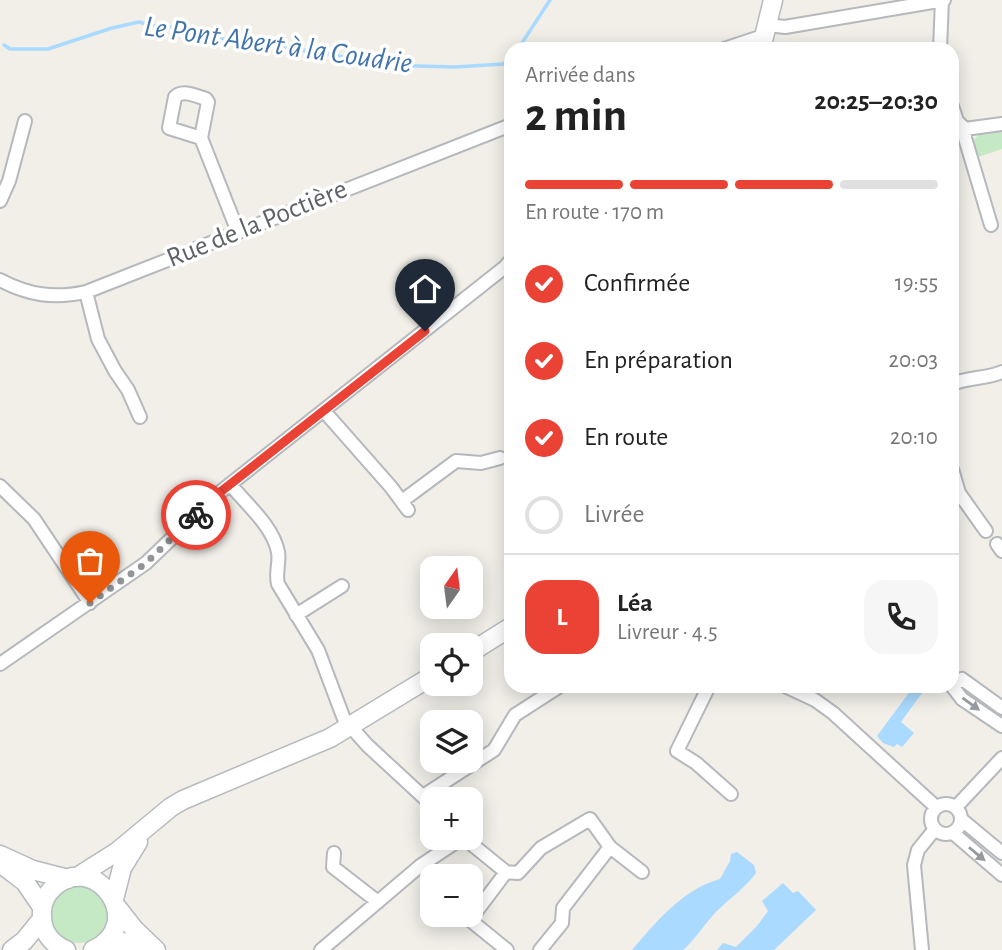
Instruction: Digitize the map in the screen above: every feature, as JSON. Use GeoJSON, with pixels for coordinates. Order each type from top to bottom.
{"type":"FeatureCollection","features":[{"type":"Feature","properties":{"kind":"main road"},"geometry":{"type":"LineString","coordinates":[[764,38],[773,0]]}},
{"type":"Feature","properties":{"kind":"main road"},"geometry":{"type":"LineString","coordinates":[[483,644],[504,631]]}},
{"type":"Feature","properties":{"kind":"main road"},"geometry":{"type":"LineString","coordinates":[[12,950],[24,941],[42,913],[51,889],[103,862],[171,807],[330,738],[420,683]]}},
{"type":"Feature","properties":{"kind":"main road"},"geometry":{"type":"LineString","coordinates":[[99,946],[114,930],[115,902],[122,868],[148,827]]}},
{"type":"Feature","properties":{"kind":"main road"},"geometry":{"type":"LineString","coordinates":[[0,855],[33,870],[95,880],[109,891],[134,929],[156,950]]}},
{"type":"Feature","properties":{"kind":"main road"},"geometry":{"type":"LineString","coordinates":[[0,863],[25,882],[42,913],[47,935],[62,948]]}},
{"type":"Feature","properties":{"kind":"main road"},"geometry":{"type":"LineString","coordinates":[[99,946],[123,942],[148,950]]}},
{"type":"Feature","properties":{"kind":"main road"},"geometry":{"type":"LineString","coordinates":[[21,950],[62,948]]}},
{"type":"Feature","properties":{"kind":"street"},"geometry":{"type":"LineString","coordinates":[[743,42],[757,37],[764,38],[785,27],[943,0],[940,42]]}},
{"type":"Feature","properties":{"kind":"street"},"geometry":{"type":"LineString","coordinates":[[0,201],[9,181],[25,121]]}},
{"type":"Feature","properties":{"kind":"street"},"geometry":{"type":"LineString","coordinates":[[959,123],[965,130],[965,138],[991,225]]}},
{"type":"Feature","properties":{"kind":"street"},"geometry":{"type":"LineString","coordinates":[[965,130],[1002,124]]}},
{"type":"Feature","properties":{"kind":"street","name":"Rue de la Poctière"},"geometry":{"type":"LineString","coordinates":[[0,280],[40,295],[66,296],[86,292],[504,128]]}},
{"type":"Feature","properties":{"kind":"street"},"geometry":{"type":"LineString","coordinates":[[201,138],[238,232]]}},
{"type":"Feature","properties":{"kind":"street"},"geometry":{"type":"LineString","coordinates":[[0,664],[146,563],[230,484],[504,266]]}},
{"type":"Feature","properties":{"kind":"street"},"geometry":{"type":"LineString","coordinates":[[86,292],[94,330],[140,417]]}},
{"type":"Feature","properties":{"kind":"street"},"geometry":{"type":"LineString","coordinates":[[959,381],[1002,372]]}},
{"type":"Feature","properties":{"kind":"street"},"geometry":{"type":"LineString","coordinates":[[324,411],[405,506],[456,461],[481,463],[500,458]]}},
{"type":"Feature","properties":{"kind":"street"},"geometry":{"type":"LineString","coordinates":[[230,484],[274,541],[278,554],[278,584],[318,650],[344,719],[367,745],[420,794]]}},
{"type":"Feature","properties":{"kind":"street"},"geometry":{"type":"LineString","coordinates":[[0,486],[34,519],[90,603]]}},
{"type":"Feature","properties":{"kind":"street"},"geometry":{"type":"LineString","coordinates":[[959,493],[986,531]]}},
{"type":"Feature","properties":{"kind":"street"},"geometry":{"type":"LineString","coordinates":[[296,615],[342,586]]}},
{"type":"Feature","properties":{"kind":"street"},"geometry":{"type":"LineString","coordinates":[[959,681],[962,679],[1002,708]]}},
{"type":"Feature","properties":{"kind":"street"},"geometry":{"type":"LineString","coordinates":[[444,787],[494,750],[515,715],[549,693]]}},
{"type":"Feature","properties":{"kind":"street"},"geometry":{"type":"LineString","coordinates":[[706,693],[677,751],[696,763],[731,794]]}},
{"type":"Feature","properties":{"kind":"street"},"geometry":{"type":"LineString","coordinates":[[800,693],[833,713],[936,807]]}},
{"type":"Feature","properties":{"kind":"street"},"geometry":{"type":"LineString","coordinates":[[957,693],[1002,726]]}},
{"type":"Feature","properties":{"kind":"street"},"geometry":{"type":"LineString","coordinates":[[956,807],[1002,758]]}},
{"type":"Feature","properties":{"kind":"street"},"geometry":{"type":"LineString","coordinates":[[962,820],[958,829],[943,834],[935,829],[931,820],[936,807],[945,803],[956,807],[962,820],[1002,853]]}},
{"type":"Feature","properties":{"kind":"street"},"geometry":{"type":"LineString","coordinates":[[478,850],[506,872],[518,873],[541,848],[590,819],[610,847],[642,872]]}},
{"type":"Feature","properties":{"kind":"street"},"geometry":{"type":"LineString","coordinates":[[922,950],[914,865],[918,850],[935,829]]}},
{"type":"Feature","properties":{"kind":"street"},"geometry":{"type":"LineString","coordinates":[[953,832],[1002,874]]}},
{"type":"Feature","properties":{"kind":"street"},"geometry":{"type":"LineString","coordinates":[[540,950],[562,923],[563,908],[610,847]]}},
{"type":"Feature","properties":{"kind":"street"},"geometry":{"type":"LineString","coordinates":[[321,950],[420,866],[445,850]]}},
{"type":"Feature","properties":{"kind":"street"},"geometry":{"type":"LineString","coordinates":[[334,853],[333,867],[378,902]]}},
{"type":"Feature","properties":{"kind":"street"},"geometry":{"type":"LineString","coordinates":[[506,872],[470,919],[507,950]]}},
{"type":"Feature","properties":{"kind":"green space"},"geometry":{"type":"Polygon","coordinates":[[[1002,129],[1002,149],[978,157],[973,141],[979,134],[1002,129]]]}},
{"type":"Feature","properties":{"kind":"green space"},"geometry":{"type":"Polygon","coordinates":[[[73,885],[85,885],[95,889],[104,898],[108,920],[100,935],[85,943],[73,943],[63,939],[54,930],[50,920],[50,908],[54,898],[63,889],[73,885]]]}},
{"type":"Feature","properties":{"kind":"water"},"geometry":{"type":"Polygon","coordinates":[[[909,693],[922,693],[901,722],[914,733],[902,747],[883,743],[877,736],[909,693]]]}},
{"type":"Feature","properties":{"kind":"water"},"geometry":{"type":"Polygon","coordinates":[[[737,852],[754,865],[756,873],[716,912],[688,946],[683,950],[632,950],[682,898],[720,879],[731,854],[737,852]]]}},
{"type":"Feature","properties":{"kind":"water"},"geometry":{"type":"Polygon","coordinates":[[[783,883],[793,893],[798,891],[816,910],[774,950],[717,950],[723,943],[736,947],[757,926],[768,911],[762,901],[783,883]]]}},
{"type":"Feature","properties":{"kind":"waterway","name":"Le Pont Abert à la Coudrie"},"geometry":{"type":"LineString","coordinates":[[523,42],[550,0]]}},
{"type":"Feature","properties":{"kind":"waterway","name":"Le Pont Abert à la Coudrie"},"geometry":{"type":"LineString","coordinates":[[4,45],[10,49],[48,49],[139,22],[185,28],[227,40],[324,53],[380,65],[455,67],[504,63]]}},
{"type":"Feature","properties":{"kind":"way so far"},"geometry":{"type":"LineString","coordinates":[[90,603],[146,563],[196,515]]}},
{"type":"Feature","properties":{"kind":"route"},"geometry":{"type":"LineString","coordinates":[[196,515],[219,493],[425,331]]}}]}
